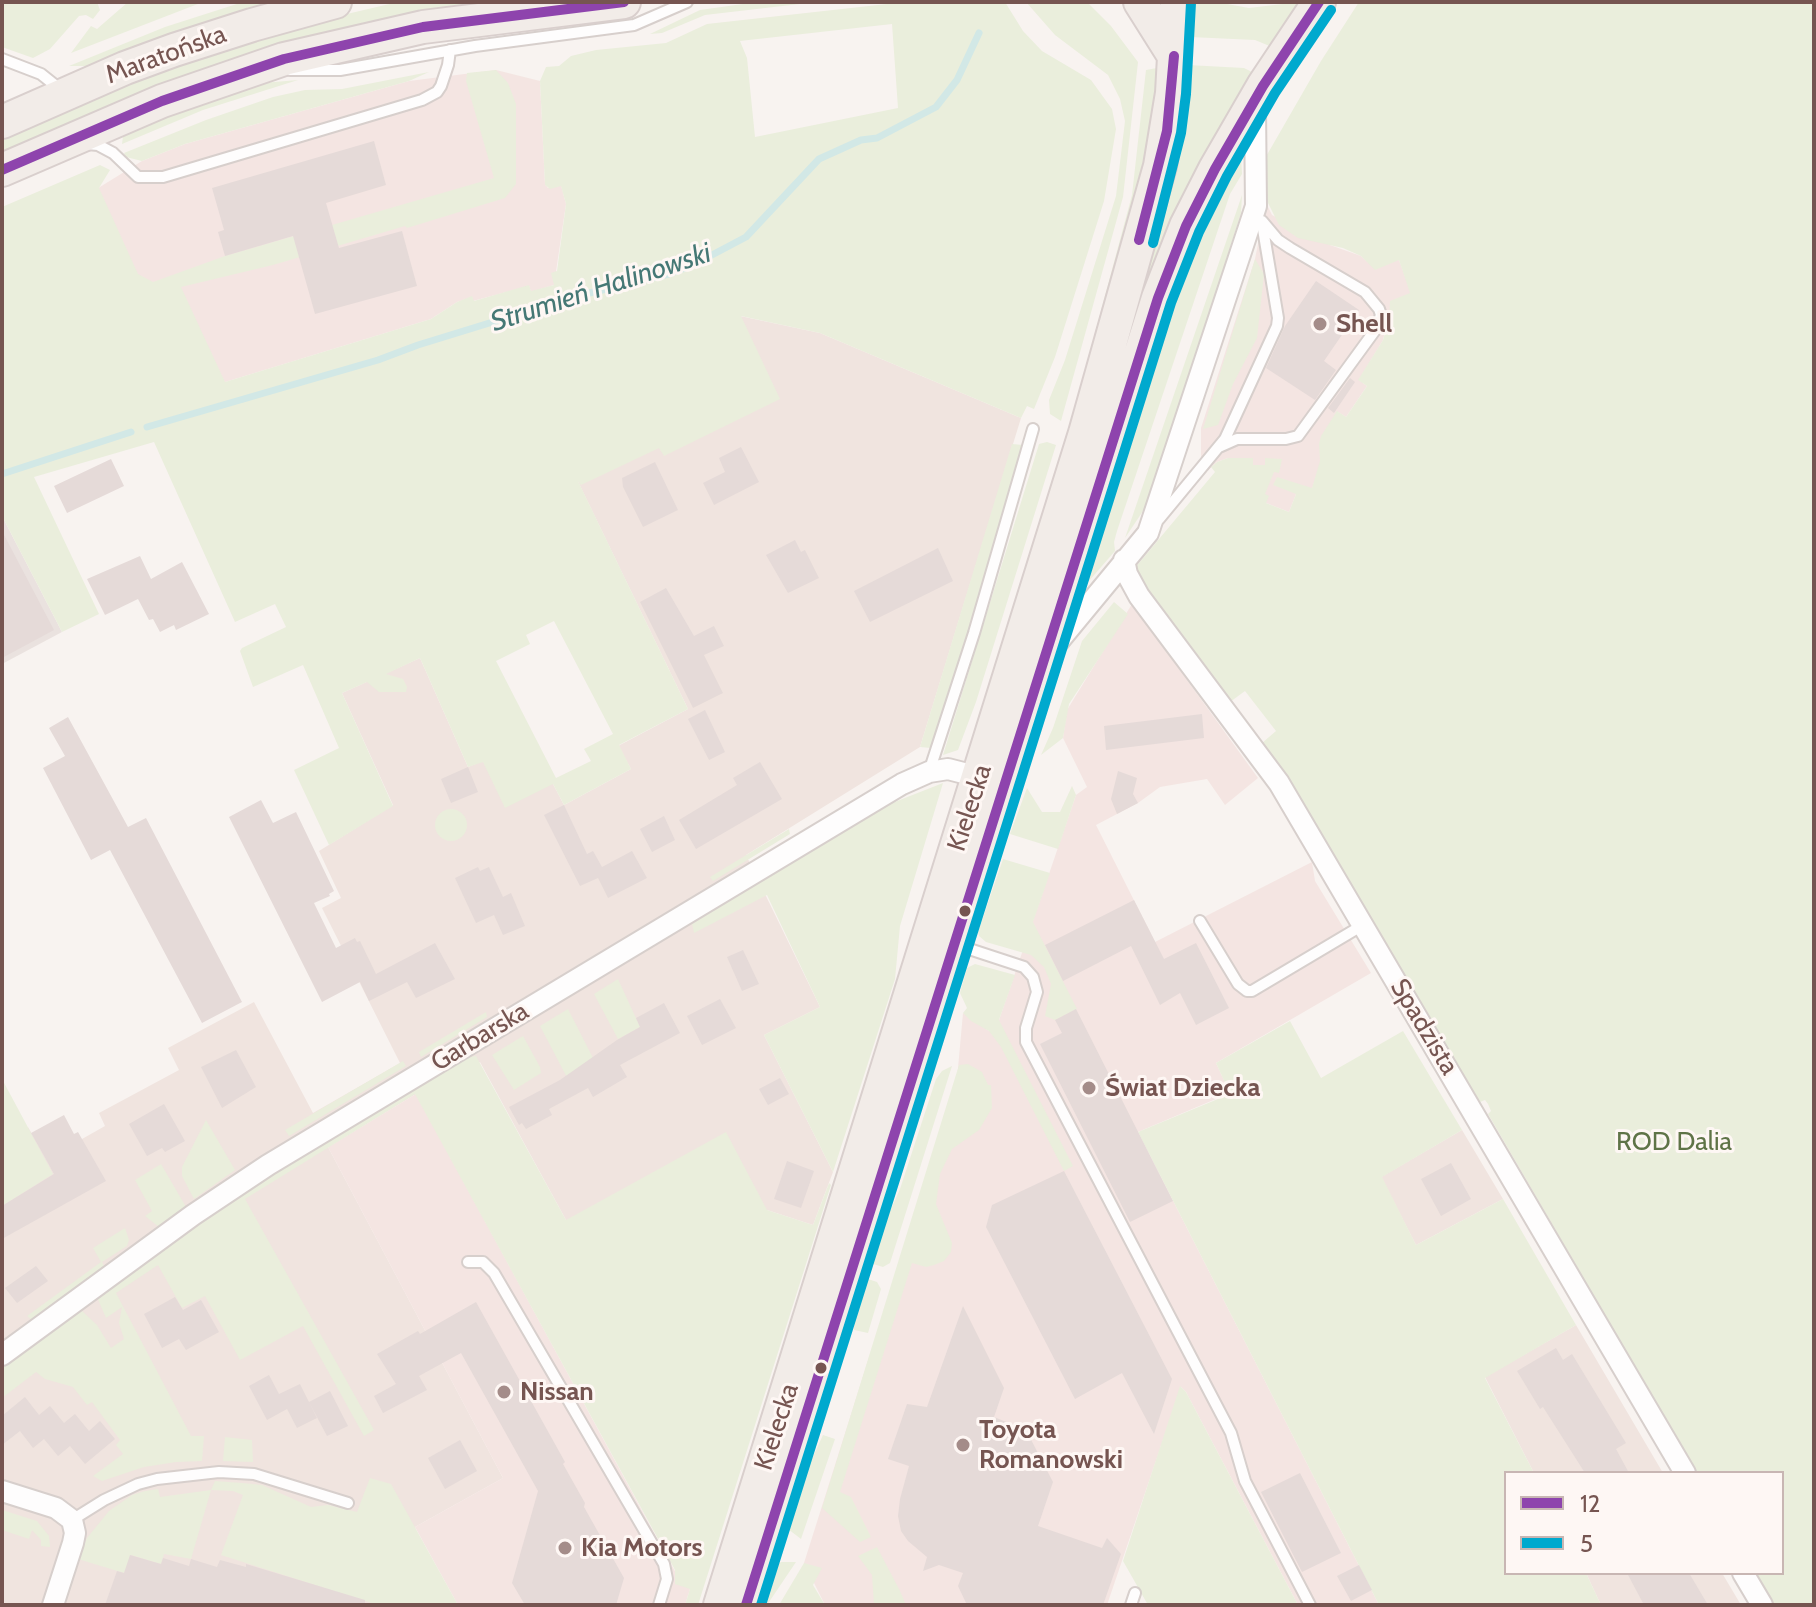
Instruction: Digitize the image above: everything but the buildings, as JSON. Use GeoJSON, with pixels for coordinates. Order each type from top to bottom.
{"type":"FeatureCollection","features":[{"type":"Feature","properties":{"kind":"main road","name":"Maratońska"},"geometry":{"type":"LineString","coordinates":[[2,122],[174,50],[335,2]]}},
{"type":"Feature","properties":{"kind":"main road","name":"Maratońska"},"geometry":{"type":"LineString","coordinates":[[2,170],[118,118],[252,69],[423,27],[624,2]]}},
{"type":"Feature","properties":{"kind":"main road"},"geometry":{"type":"LineString","coordinates":[[1140,2],[1174,56]]}},
{"type":"Feature","properties":{"kind":"main road","name":"Kielecka"},"geometry":{"type":"LineString","coordinates":[[720,1605],[1081,448],[1160,166],[1172,93],[1177,2]]}},
{"type":"Feature","properties":{"kind":"main road","name":"Kielecka"},"geometry":{"type":"LineString","coordinates":[[746,1605],[1158,298],[1186,226],[1215,169],[1319,2]]}},
{"type":"Feature","properties":{"kind":"street"},"geometry":{"type":"LineString","coordinates":[[1035,683],[1060,638],[1148,533],[1256,206],[1253,126],[1258,97]]}},
{"type":"Feature","properties":{"kind":"street","name":"Spadzista"},"geometry":{"type":"LineString","coordinates":[[1124,560],[1127,574],[1139,596],[1272,773],[1684,1471]]}},
{"type":"Feature","properties":{"kind":"street"},"geometry":{"type":"LineString","coordinates":[[1103,585],[1124,586],[1139,596]]}},
{"type":"Feature","properties":{"kind":"street","name":"Garbarska"},"geometry":{"type":"LineString","coordinates":[[2,1355],[193,1215],[268,1165],[902,784],[929,772],[948,769],[979,777]]}},
{"type":"Feature","properties":{"kind":"street"},"geometry":{"type":"LineString","coordinates":[[2,1491],[56,1508],[72,1520],[75,1533],[73,1543],[53,1605]]}},
{"type":"Feature","properties":{"kind":"street"},"geometry":{"type":"LineString","coordinates":[[1744,1575],[1762,1605]]}},
{"type":"Feature","properties":{"kind":"lane"},"geometry":{"type":"LineString","coordinates":[[252,69],[328,72],[450,50],[634,25],[687,2]]}},
{"type":"Feature","properties":{"kind":"lane"},"geometry":{"type":"LineString","coordinates":[[35,156],[86,144],[98,145],[113,153],[138,177],[163,177],[422,100],[437,92],[441,86],[450,50]]}},
{"type":"Feature","properties":{"kind":"lane"},"geometry":{"type":"LineString","coordinates":[[2,59],[41,74],[66,94]]}},
{"type":"Feature","properties":{"kind":"lane"},"geometry":{"type":"LineString","coordinates":[[1148,533],[1225,439],[1277,326],[1257,193]]}},
{"type":"Feature","properties":{"kind":"lane"},"geometry":{"type":"LineString","coordinates":[[1219,447],[1237,439],[1286,439],[1298,436],[1376,329],[1381,315],[1365,292],[1278,240],[1262,221]]}},
{"type":"Feature","properties":{"kind":"lane"},"geometry":{"type":"LineString","coordinates":[[929,772],[974,633],[1033,429]]}},
{"type":"Feature","properties":{"kind":"lane"},"geometry":{"type":"LineString","coordinates":[[1200,921],[1238,984],[1247,991],[1252,991],[1363,925]]}},
{"type":"Feature","properties":{"kind":"lane"},"geometry":{"type":"LineString","coordinates":[[954,944],[1024,967],[1033,977],[1037,992],[1026,1028],[1026,1042],[1231,1433],[1245,1481],[1310,1605]]}},
{"type":"Feature","properties":{"kind":"lane"},"geometry":{"type":"LineString","coordinates":[[468,1262],[483,1262],[494,1273],[664,1564],[667,1579],[659,1605]]}},
{"type":"Feature","properties":{"kind":"lane"},"geometry":{"type":"LineString","coordinates":[[72,1520],[138,1484],[219,1472],[254,1474],[348,1503]]}},
{"type":"Feature","properties":{"kind":"lane"},"geometry":{"type":"LineString","coordinates":[[1131,1605],[1135,1593]]}},
{"type":"Feature","properties":{"kind":"shaded area"},"geometry":{"type":"Polygon","coordinates":[[[496,70],[540,81],[545,184],[548,188],[561,185],[566,204],[554,285],[531,292],[529,286],[473,301],[472,297],[457,302],[431,319],[186,394],[95,190],[142,161],[185,144],[409,81],[496,70]]]}},
{"type":"Feature","properties":{"kind":"shaded area"},"geometry":{"type":"Polygon","coordinates":[[[1266,203],[1272,215],[1330,245],[1361,256],[1370,264],[1399,260],[1411,293],[1390,311],[1383,340],[1359,380],[1367,386],[1346,417],[1338,412],[1312,489],[1296,494],[1289,512],[1266,503],[1253,465],[1228,458],[1217,462],[1201,477],[1201,428],[1255,259],[1266,203]]]}},
{"type":"Feature","properties":{"kind":"shaded area"},"geometry":{"type":"Polygon","coordinates":[[[740,316],[820,333],[1021,418],[920,747],[746,855],[820,1007],[764,1035],[833,1172],[813,1225],[767,1210],[566,1220],[480,1062],[416,1094],[328,1147],[503,1478],[415,1527],[436,1605],[2,1605],[2,1143],[28,1127],[51,1168],[67,1160],[82,1139],[105,1126],[99,1113],[179,1070],[168,1048],[254,1002],[313,1113],[400,1063],[322,908],[341,898],[319,851],[393,805],[342,693],[420,658],[468,767],[483,761],[553,784],[564,805],[631,769],[618,746],[688,709],[510,341],[740,316]]]}},
{"type":"Feature","properties":{"kind":"shaded area"},"geometry":{"type":"Polygon","coordinates":[[[2,516],[62,632],[2,664],[2,516]]]}},
{"type":"Feature","properties":{"kind":"shaded area"},"geometry":{"type":"Polygon","coordinates":[[[1132,604],[1258,778],[1225,805],[1207,779],[1160,787],[1138,803],[1096,825],[1155,942],[1312,862],[1315,881],[1371,973],[1216,1063],[1230,1093],[1138,1132],[1379,1605],[1298,1605],[1181,1387],[1107,1605],[825,1605],[804,1563],[957,1079],[963,1013],[989,1031],[999,1020],[1076,795],[1087,787],[1063,738],[1067,710],[1132,604]]]}},
{"type":"Feature","properties":{"kind":"shaded area"},"geometry":{"type":"Polygon","coordinates":[[[416,1094],[677,1575],[690,1589],[685,1605],[458,1605],[415,1527],[503,1478],[328,1147],[416,1094]]]}},
{"type":"Feature","properties":{"kind":"shaded area"},"geometry":{"type":"Polygon","coordinates":[[[1462,1130],[1503,1199],[1416,1245],[1381,1177],[1462,1130]]]}},
{"type":"Feature","properties":{"kind":"shaded area"},"geometry":{"type":"Polygon","coordinates":[[[1576,1325],[1662,1471],[1533,1471],[1485,1377],[1576,1325]]]}},
{"type":"Feature","properties":{"kind":"shaded area"},"geometry":{"type":"Polygon","coordinates":[[[1587,1575],[1723,1575],[1741,1605],[1601,1605],[1587,1575]]]}},
{"type":"Feature","properties":{"kind":"green space"},"geometry":{"type":"Polygon","coordinates":[[[2,2],[97,2],[100,10],[93,19],[86,15],[79,16],[50,49],[33,58],[2,47],[2,2]]]}},
{"type":"Feature","properties":{"kind":"green space"},"geometry":{"type":"Polygon","coordinates":[[[128,2],[203,2],[71,53],[91,26],[97,29],[128,2]]]}},
{"type":"Feature","properties":{"kind":"green space"},"geometry":{"type":"Polygon","coordinates":[[[243,2],[280,2],[93,66],[69,66],[165,27],[243,2]]]}},
{"type":"Feature","properties":{"kind":"green space"},"geometry":{"type":"Polygon","coordinates":[[[398,2],[494,2],[457,7],[2,156],[2,137],[164,68],[300,25],[398,2]]]}},
{"type":"Feature","properties":{"kind":"green space"},"geometry":{"type":"Polygon","coordinates":[[[757,2],[817,2],[705,15],[662,33],[650,34],[700,10],[757,2]]]}},
{"type":"Feature","properties":{"kind":"green space"},"geometry":{"type":"Polygon","coordinates":[[[905,2],[1005,2],[1023,31],[1042,51],[1091,80],[1112,109],[1116,129],[1104,201],[1055,357],[1034,409],[1027,406],[1021,418],[820,333],[741,316],[780,399],[664,456],[659,448],[581,485],[578,481],[688,709],[619,745],[631,769],[564,805],[553,784],[505,808],[483,762],[468,767],[420,658],[386,674],[403,679],[406,692],[379,692],[367,682],[342,693],[393,806],[329,845],[294,770],[339,748],[303,665],[253,687],[240,651],[286,627],[275,604],[235,622],[154,442],[34,477],[99,614],[62,632],[2,516],[2,207],[100,165],[110,170],[99,188],[138,274],[153,282],[225,256],[494,178],[466,81],[467,73],[496,70],[508,83],[516,104],[516,184],[505,198],[273,265],[181,287],[225,382],[431,319],[472,296],[474,301],[529,285],[531,291],[554,285],[551,273],[557,271],[566,204],[561,186],[550,189],[545,185],[540,81],[546,67],[559,66],[571,56],[596,50],[666,43],[707,24],[905,2]],[[892,24],[740,41],[747,58],[755,137],[898,108],[892,24]],[[554,621],[526,635],[530,644],[496,661],[556,778],[591,761],[584,749],[613,734],[554,621]]]}},
{"type":"Feature","properties":{"kind":"green space"},"geometry":{"type":"Polygon","coordinates":[[[1026,2],[1087,2],[1111,26],[1138,62],[1123,197],[1061,421],[1050,414],[1049,400],[1065,360],[1116,196],[1125,121],[1120,99],[1108,75],[1055,35],[1026,2]]]}},
{"type":"Feature","properties":{"kind":"green space"},"geometry":{"type":"Polygon","coordinates":[[[1191,2],[1216,2],[1249,8],[1299,2],[1272,47],[1255,40],[1190,37],[1191,2]]]}},
{"type":"Feature","properties":{"kind":"green space","name":"ROD Dalia"},"geometry":{"type":"Polygon","coordinates":[[[1359,2],[1814,2],[1814,1605],[1774,1605],[1756,1575],[1784,1575],[1784,1471],[1696,1471],[1488,1114],[1491,1111],[1488,1104],[1485,1100],[1480,1102],[1262,743],[1276,731],[1245,691],[1230,702],[1134,569],[1215,472],[1211,467],[1217,462],[1228,458],[1253,458],[1253,465],[1265,465],[1265,458],[1282,459],[1279,473],[1274,472],[1265,494],[1269,496],[1266,503],[1289,512],[1296,494],[1273,485],[1277,477],[1312,488],[1320,461],[1321,436],[1337,411],[1346,417],[1367,386],[1358,380],[1383,340],[1390,301],[1410,293],[1399,260],[1375,270],[1361,256],[1343,248],[1298,238],[1279,225],[1265,197],[1264,160],[1359,2]]]}},
{"type":"Feature","properties":{"kind":"green space"},"geometry":{"type":"Polygon","coordinates":[[[1188,65],[1244,68],[1256,74],[1134,327],[1130,325],[1188,65]]]}},
{"type":"Feature","properties":{"kind":"green space"},"geometry":{"type":"Polygon","coordinates":[[[1157,68],[1151,133],[1135,205],[1073,415],[1132,195],[1146,70],[1157,68]]]}},
{"type":"Feature","properties":{"kind":"green space"},"geometry":{"type":"Polygon","coordinates":[[[429,72],[409,81],[185,144],[142,161],[126,157],[124,153],[273,97],[305,90],[342,89],[429,72]]]}},
{"type":"Feature","properties":{"kind":"green space"},"geometry":{"type":"Polygon","coordinates":[[[298,80],[203,110],[122,144],[123,136],[130,129],[262,83],[298,80]]]}},
{"type":"Feature","properties":{"kind":"green space"},"geometry":{"type":"Polygon","coordinates":[[[1241,156],[1242,174],[1230,194],[1117,531],[1115,551],[1082,589],[1192,242],[1241,156]]]}},
{"type":"Feature","properties":{"kind":"green space"},"geometry":{"type":"Polygon","coordinates":[[[1242,195],[1241,213],[1154,487],[1125,538],[1242,195]]]}},
{"type":"Feature","properties":{"kind":"green space"},"geometry":{"type":"Polygon","coordinates":[[[1255,259],[1264,274],[1257,338],[1233,384],[1218,425],[1203,429],[1255,259]]]}},
{"type":"Feature","properties":{"kind":"green space"},"geometry":{"type":"Polygon","coordinates":[[[1047,442],[1056,445],[976,702],[958,750],[943,755],[1039,444],[1047,442]]]}},
{"type":"Feature","properties":{"kind":"green space"},"geometry":{"type":"Polygon","coordinates":[[[1012,444],[1023,445],[980,595],[931,748],[920,747],[1012,444]]]}},
{"type":"Feature","properties":{"kind":"green space"},"geometry":{"type":"Polygon","coordinates":[[[1114,602],[1128,614],[1069,704],[1063,738],[1041,755],[1082,641],[1114,602]]]}},
{"type":"Feature","properties":{"kind":"green space"},"geometry":{"type":"Polygon","coordinates":[[[943,783],[900,926],[895,979],[833,1172],[764,1035],[820,1007],[767,895],[694,933],[692,924],[882,807],[943,783]]]}},
{"type":"Feature","properties":{"kind":"green space"},"geometry":{"type":"Polygon","coordinates":[[[1072,786],[1076,795],[1058,849],[1010,834],[1027,788],[1042,812],[1060,812],[1072,786]]]}},
{"type":"Feature","properties":{"kind":"green space"},"geometry":{"type":"Polygon","coordinates":[[[451,809],[463,813],[467,825],[463,837],[451,841],[439,837],[435,825],[439,813],[451,809]]]}},
{"type":"Feature","properties":{"kind":"green space"},"geometry":{"type":"Polygon","coordinates":[[[789,829],[790,834],[713,881],[710,877],[789,829]]]}},
{"type":"Feature","properties":{"kind":"green space"},"geometry":{"type":"Polygon","coordinates":[[[1003,859],[1050,873],[1033,922],[1077,1009],[1055,1020],[1045,1016],[1051,984],[1044,967],[1031,955],[986,942],[979,936],[1003,859]]]}},
{"type":"Feature","properties":{"kind":"green space"},"geometry":{"type":"Polygon","coordinates":[[[975,964],[1015,975],[999,1020],[1073,1166],[1064,1171],[1001,1047],[989,1031],[963,1013],[967,1008],[960,993],[967,968],[975,964]]]}},
{"type":"Feature","properties":{"kind":"green space"},"geometry":{"type":"Polygon","coordinates":[[[618,979],[640,1027],[618,1039],[594,994],[618,979]]]}},
{"type":"Feature","properties":{"kind":"green space"},"geometry":{"type":"Polygon","coordinates":[[[568,1009],[593,1058],[572,1087],[540,1026],[568,1009]]]}},
{"type":"Feature","properties":{"kind":"green space"},"geometry":{"type":"Polygon","coordinates":[[[486,1012],[487,1017],[421,1057],[419,1052],[486,1012]]]}},
{"type":"Feature","properties":{"kind":"green space"},"geometry":{"type":"Polygon","coordinates":[[[1290,1021],[1321,1078],[1403,1031],[1462,1130],[1382,1177],[1416,1245],[1503,1199],[1576,1325],[1485,1378],[1533,1471],[1504,1471],[1504,1575],[1587,1575],[1601,1605],[1379,1605],[1138,1132],[1230,1094],[1216,1063],[1290,1021]]]}},
{"type":"Feature","properties":{"kind":"green space"},"geometry":{"type":"Polygon","coordinates":[[[523,1036],[541,1073],[514,1090],[492,1055],[523,1036]]]}},
{"type":"Feature","properties":{"kind":"green space"},"geometry":{"type":"Polygon","coordinates":[[[476,1056],[566,1220],[726,1132],[767,1210],[813,1225],[829,1183],[831,1185],[698,1605],[685,1605],[690,1589],[675,1584],[675,1570],[415,1094],[245,1199],[374,1430],[364,1436],[303,1326],[240,1360],[205,1296],[182,1308],[158,1265],[116,1293],[191,1436],[204,1436],[202,1461],[144,1467],[102,1481],[93,1476],[123,1454],[116,1445],[120,1440],[92,1402],[87,1405],[73,1387],[45,1379],[36,1372],[2,1398],[2,1368],[81,1310],[97,1325],[111,1348],[124,1339],[119,1323],[122,1307],[106,1318],[97,1297],[201,1221],[251,1185],[450,1066],[476,1056]]]}},
{"type":"Feature","properties":{"kind":"green space"},"geometry":{"type":"Polygon","coordinates":[[[403,1061],[406,1066],[289,1136],[285,1130],[403,1061]]]}},
{"type":"Feature","properties":{"kind":"green space"},"geometry":{"type":"Polygon","coordinates":[[[968,1064],[982,1072],[988,1085],[991,1085],[992,1108],[979,1130],[952,1149],[940,1174],[936,1204],[952,1243],[951,1252],[944,1261],[934,1265],[926,1267],[912,1263],[840,1492],[851,1497],[871,1537],[860,1542],[822,1508],[959,1065],[968,1064]]]}},
{"type":"Feature","properties":{"kind":"green space"},"geometry":{"type":"Polygon","coordinates":[[[952,1066],[890,1263],[883,1267],[867,1262],[900,1189],[936,1079],[942,1071],[952,1066]]]}},
{"type":"Feature","properties":{"kind":"green space"},"geometry":{"type":"Polygon","coordinates":[[[2,1079],[53,1174],[2,1206],[2,1079]]]}},
{"type":"Feature","properties":{"kind":"green space"},"geometry":{"type":"Polygon","coordinates":[[[206,1120],[235,1170],[194,1199],[182,1176],[182,1167],[206,1120]]]}},
{"type":"Feature","properties":{"kind":"green space"},"geometry":{"type":"Polygon","coordinates":[[[161,1164],[186,1207],[159,1227],[145,1216],[152,1211],[135,1180],[161,1164]]]}},
{"type":"Feature","properties":{"kind":"green space"},"geometry":{"type":"Polygon","coordinates":[[[125,1228],[129,1240],[127,1246],[102,1262],[104,1266],[32,1320],[27,1316],[101,1262],[93,1248],[125,1228]]]}},
{"type":"Feature","properties":{"kind":"green space"},"geometry":{"type":"Polygon","coordinates":[[[862,1277],[877,1282],[881,1289],[868,1333],[854,1330],[854,1310],[862,1277]]]}},
{"type":"Feature","properties":{"kind":"green space"},"geometry":{"type":"Polygon","coordinates":[[[1180,1386],[1186,1392],[1298,1605],[1148,1605],[1123,1561],[1180,1386]]]}},
{"type":"Feature","properties":{"kind":"green space"},"geometry":{"type":"Polygon","coordinates":[[[823,1435],[835,1439],[801,1539],[788,1529],[786,1515],[823,1435]]]}},
{"type":"Feature","properties":{"kind":"green space"},"geometry":{"type":"Polygon","coordinates":[[[225,1437],[252,1440],[253,1462],[223,1461],[225,1437]]]}},
{"type":"Feature","properties":{"kind":"green space"},"geometry":{"type":"Polygon","coordinates":[[[370,1478],[391,1484],[458,1605],[378,1605],[221,1555],[243,1495],[233,1491],[211,1490],[215,1481],[262,1485],[311,1507],[328,1505],[357,1512],[370,1478]]]}},
{"type":"Feature","properties":{"kind":"green space"},"geometry":{"type":"Polygon","coordinates":[[[158,1489],[160,1497],[211,1490],[191,1559],[164,1554],[161,1564],[131,1555],[124,1573],[78,1559],[87,1538],[109,1511],[132,1495],[158,1489]]]}},
{"type":"Feature","properties":{"kind":"green space"},"geometry":{"type":"Polygon","coordinates":[[[2,1510],[37,1521],[49,1536],[50,1547],[41,1546],[41,1540],[32,1530],[29,1539],[2,1530],[2,1510]]]}},
{"type":"Feature","properties":{"kind":"green space"},"geometry":{"type":"Polygon","coordinates":[[[877,1547],[906,1605],[874,1605],[872,1575],[858,1556],[877,1547]]]}},
{"type":"Feature","properties":{"kind":"green space"},"geometry":{"type":"Polygon","coordinates":[[[781,1562],[796,1562],[767,1605],[759,1605],[771,1570],[781,1562]]]}},
{"type":"Feature","properties":{"kind":"green space"},"geometry":{"type":"Polygon","coordinates":[[[804,1563],[822,1568],[813,1585],[825,1605],[779,1605],[804,1563]]]}},
{"type":"Feature","properties":{"kind":"waterway","name":"Strumień Halinowski"},"geometry":{"type":"LineString","coordinates":[[147,427],[378,360],[577,296],[669,274],[693,265],[746,237],[819,159],[861,140],[877,138],[936,107],[957,80],[979,33]]}},
{"type":"Feature","properties":{"kind":"waterway","name":"Strumień Halinowski"},"geometry":{"type":"LineString","coordinates":[[2,474],[131,432]]}},
{"type":"Feature","properties":{"kind":"transit line","name":"12"},"geometry":{"type":"LineString","coordinates":[[2,170],[162,101],[284,59],[423,27],[624,2]]}},
{"type":"Feature","properties":{"kind":"transit line","name":"12"},"geometry":{"type":"LineString","coordinates":[[746,1605],[1158,298],[1186,226],[1215,169],[1263,86],[1319,2]]}},
{"type":"Feature","properties":{"kind":"transit line","name":"5"},"geometry":{"type":"LineString","coordinates":[[1153,243],[1181,133],[1191,3]]}},
{"type":"Feature","properties":{"kind":"transit line","name":"5"},"geometry":{"type":"LineString","coordinates":[[761,1605],[1171,303],[1199,232],[1227,176],[1275,93],[1331,10]]}},
{"type":"Feature","properties":{"kind":"transit line","name":"12"},"geometry":{"type":"LineString","coordinates":[[1139,240],[1167,131],[1174,56]]}},
{"type":"Feature","properties":{"kind":"place","name":"Shell"},"geometry":{"type":"Point","coordinates":[1320,324]}},
{"type":"Feature","properties":{"kind":"place","name":"Świat Dziecka"},"geometry":{"type":"Point","coordinates":[1089,1088]}},
{"type":"Feature","properties":{"kind":"place","name":"Nissan"},"geometry":{"type":"Point","coordinates":[504,1392]}},
{"type":"Feature","properties":{"kind":"place","name":"Toyota Romanowski"},"geometry":{"type":"Point","coordinates":[963,1445]}},
{"type":"Feature","properties":{"kind":"place","name":"Kia Motors"},"geometry":{"type":"Point","coordinates":[565,1548]}}]}
